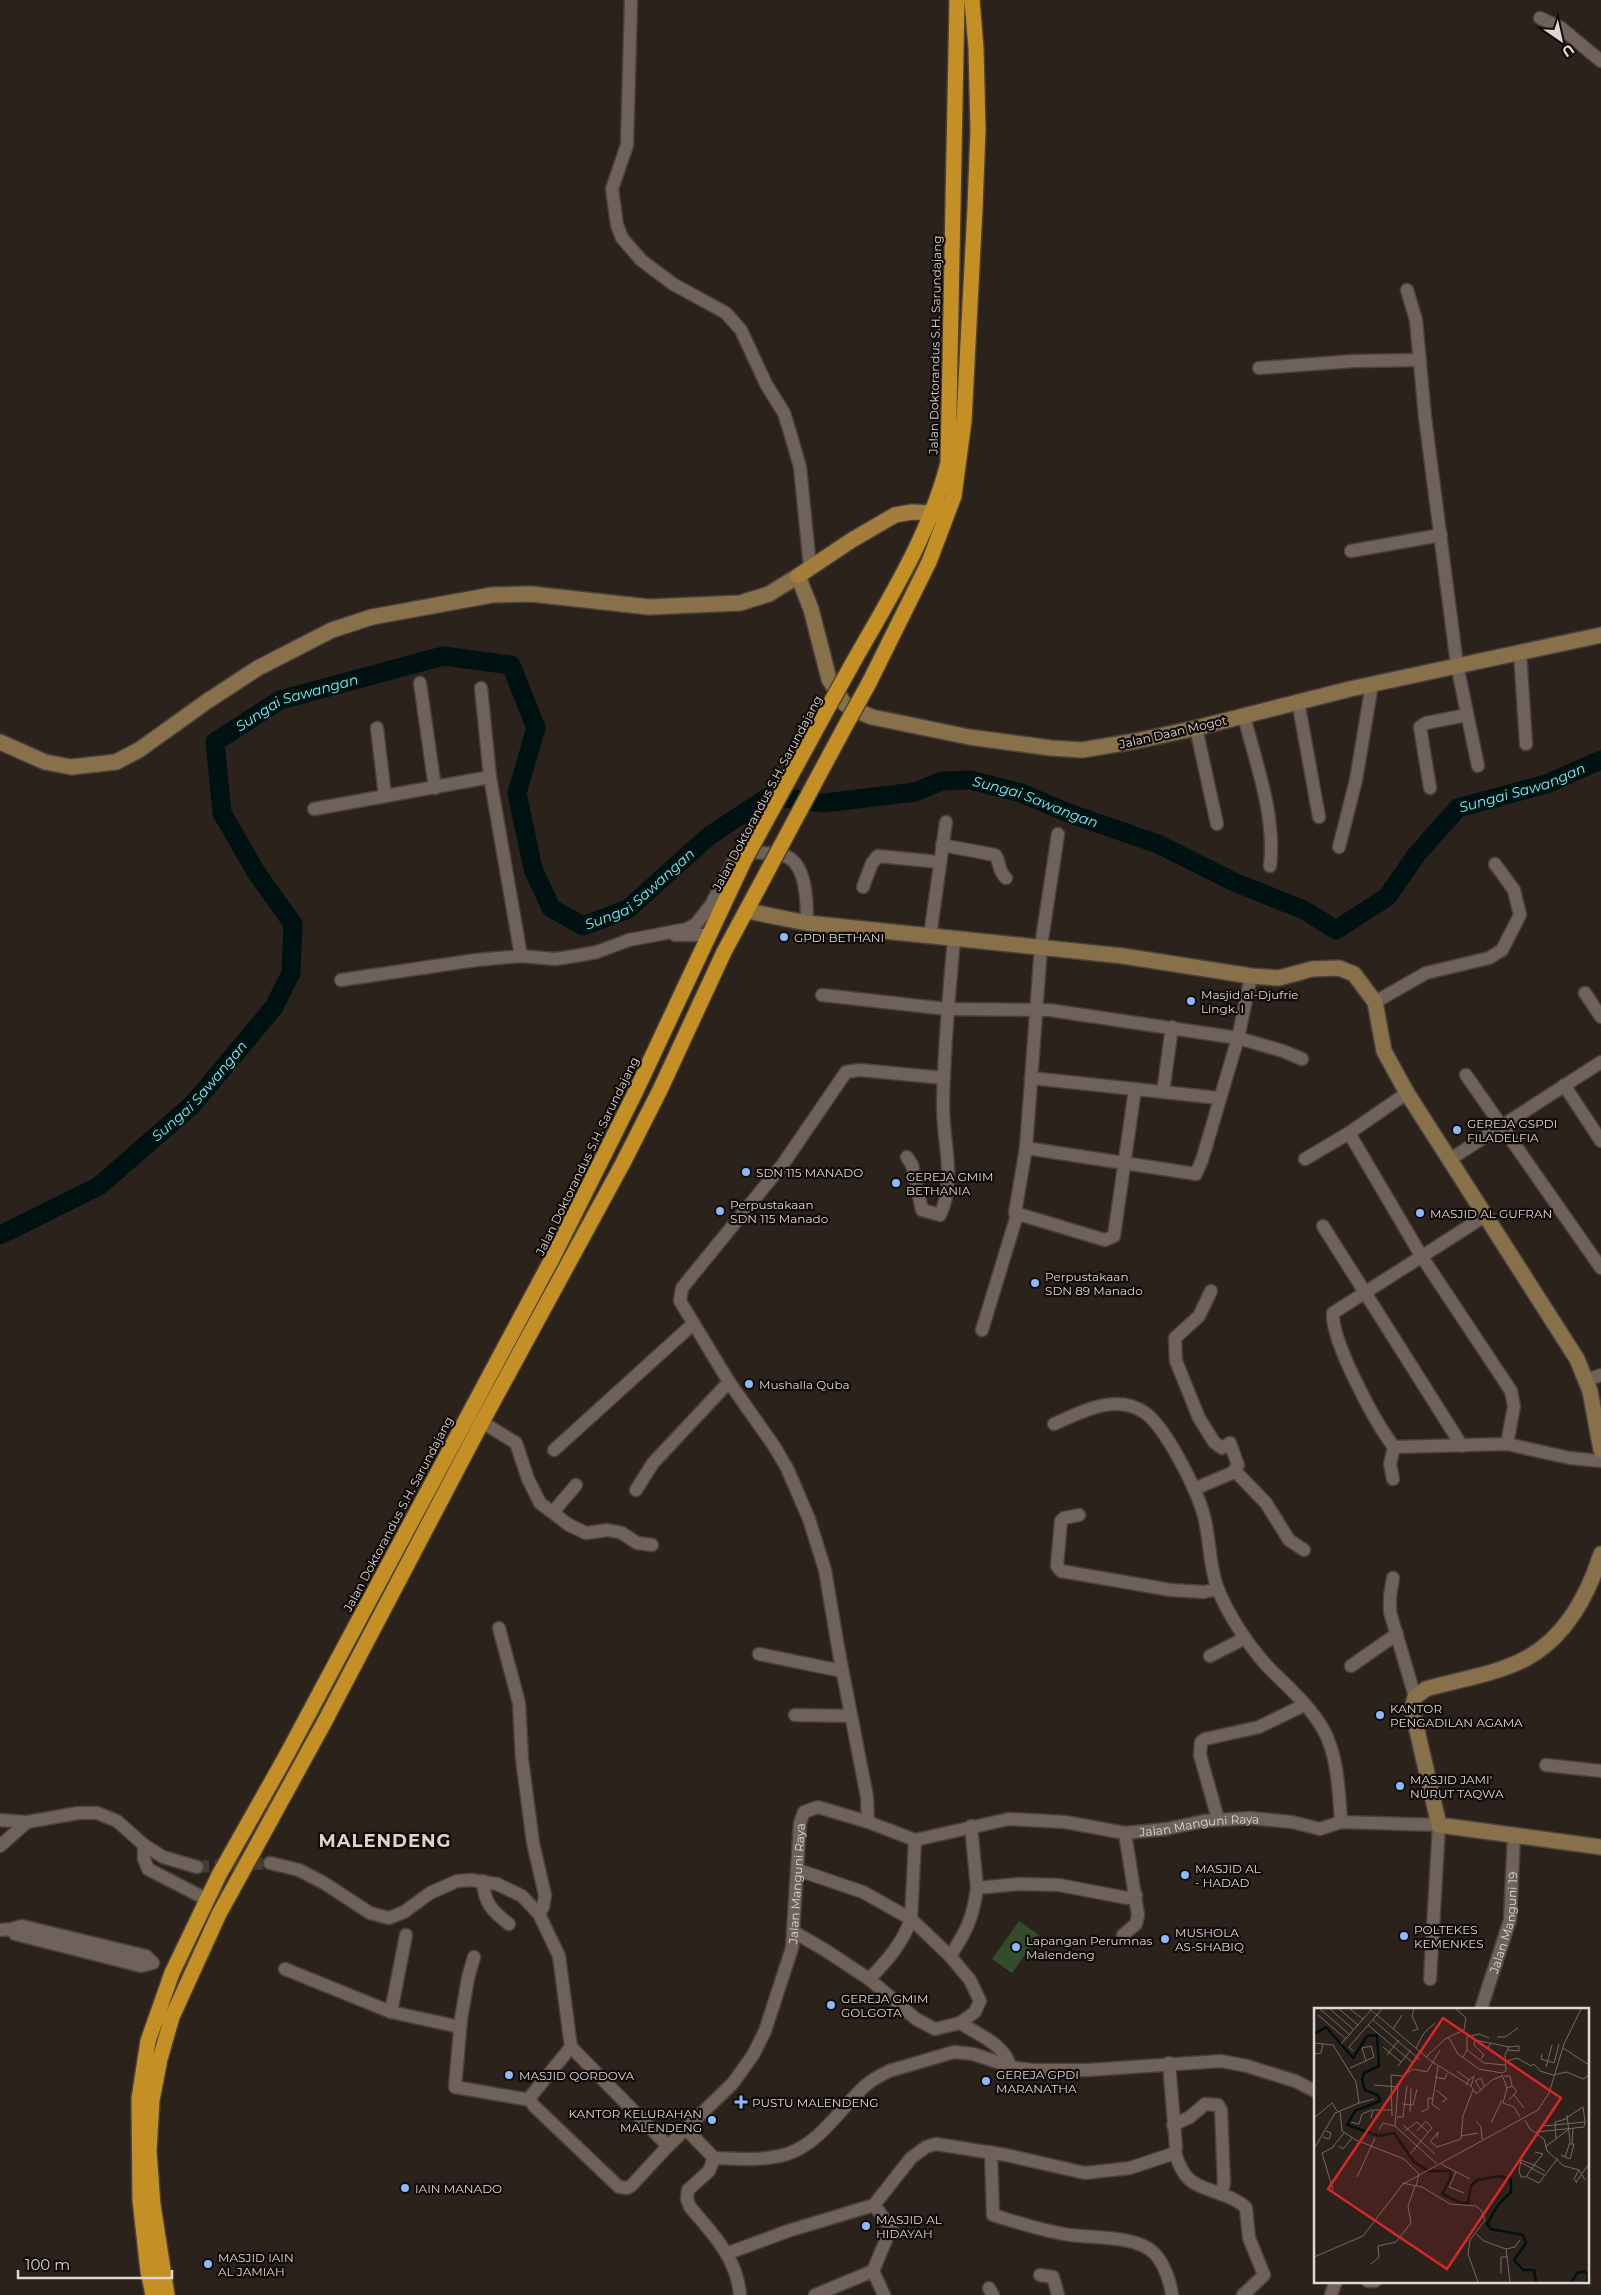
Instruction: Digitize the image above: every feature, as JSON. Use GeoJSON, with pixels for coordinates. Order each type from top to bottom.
{"type":"FeatureCollection","features":[{"type":"Feature","properties":{"kind":"highway","name":"Jalan Doktorandus S.H. Sarundajang"},"geometry":{"type":"LineString","coordinates":[[167,2295],[153,2205],[149,2151],[152,2100],[160,2059],[172,2017],[219,1914],[324,1724],[511,1367],[623,1163],[660,1090],[724,952],[869,683],[924,572],[940,516],[949,446],[957,0]]}},
{"type":"Feature","properties":{"kind":"highway","name":"Jalan Doktorandus S.H. Sarundajang"},"geometry":{"type":"LineString","coordinates":[[154,2295],[148,2271],[140,2200],[139,2099],[148,2041],[174,1968],[206,1899],[290,1750],[553,1257],[634,1095],[744,862],[908,564],[954,496],[969,349],[978,130],[976,48],[972,0]]}},
{"type":"Feature","properties":{"kind":"highway"},"geometry":{"type":"LineString","coordinates":[[497,1361],[511,1367]]}},
{"type":"Feature","properties":{"kind":"main road"},"geometry":{"type":"LineString","coordinates":[[769,594],[895,515],[912,512],[940,516]]}},
{"type":"Feature","properties":{"kind":"main road","name":"Jalan Daan Mogot"},"geometry":{"type":"LineString","coordinates":[[804,572],[829,679],[835,690],[850,708],[872,717],[969,737],[1027,746],[1082,750],[1196,728],[1372,684],[1601,636]]}},
{"type":"Feature","properties":{"kind":"main road"},"geometry":{"type":"LineString","coordinates":[[0,742],[45,762],[71,767],[116,762],[139,750],[206,702],[258,668],[332,630],[372,617],[402,610],[492,595],[531,594],[658,606],[740,603],[769,594],[789,592],[802,598],[812,609]]}},
{"type":"Feature","properties":{"kind":"main road"},"geometry":{"type":"LineString","coordinates":[[747,911],[807,923],[954,939],[1041,946],[1168,962],[1251,976],[1279,978],[1312,968],[1339,968],[1354,974],[1376,1002],[1384,1051],[1407,1094],[1571,1349],[1594,1377],[1601,1450]]}},
{"type":"Feature","properties":{"kind":"main road"},"geometry":{"type":"LineString","coordinates":[[1439,1825],[1412,1709],[1414,1697],[1426,1688],[1516,1664],[1547,1645],[1578,1607],[1601,1554]]}},
{"type":"Feature","properties":{"kind":"main road","name":"Jalan Manguni Raya"},"geometry":{"type":"LineString","coordinates":[[1439,1825],[1601,1847]]}},
{"type":"Feature","properties":{"kind":"street"},"geometry":{"type":"LineString","coordinates":[[631,0],[627,145],[612,189],[617,225],[622,238],[640,260],[673,284],[726,314],[741,330],[766,384],[784,413],[800,467],[804,572]]}},
{"type":"Feature","properties":{"kind":"street"},"geometry":{"type":"LineString","coordinates":[[1540,18],[1561,28],[1601,61]]}},
{"type":"Feature","properties":{"kind":"street"},"geometry":{"type":"LineString","coordinates":[[1407,290],[1416,320],[1457,665],[1478,766]]}},
{"type":"Feature","properties":{"kind":"street"},"geometry":{"type":"LineString","coordinates":[[1259,368],[1354,361],[1420,360]]}},
{"type":"Feature","properties":{"kind":"street"},"geometry":{"type":"LineString","coordinates":[[1351,551],[1441,535]]}},
{"type":"Feature","properties":{"kind":"street"},"geometry":{"type":"LineString","coordinates":[[1520,652],[1526,744]]}},
{"type":"Feature","properties":{"kind":"street"},"geometry":{"type":"LineString","coordinates":[[420,683],[434,788]]}},
{"type":"Feature","properties":{"kind":"street"},"geometry":{"type":"LineString","coordinates":[[1339,847],[1356,780],[1372,684]]}},
{"type":"Feature","properties":{"kind":"street"},"geometry":{"type":"LineString","coordinates":[[481,688],[490,777],[521,956]]}},
{"type":"Feature","properties":{"kind":"street"},"geometry":{"type":"LineString","coordinates":[[1298,701],[1319,817]]}},
{"type":"Feature","properties":{"kind":"street"},"geometry":{"type":"LineString","coordinates":[[1430,788],[1420,727],[1426,723],[1468,715]]}},
{"type":"Feature","properties":{"kind":"street"},"geometry":{"type":"LineString","coordinates":[[1244,716],[1270,828],[1272,849],[1270,866]]}},
{"type":"Feature","properties":{"kind":"street"},"geometry":{"type":"LineString","coordinates":[[377,728],[385,796]]}},
{"type":"Feature","properties":{"kind":"street"},"geometry":{"type":"LineString","coordinates":[[1196,728],[1217,824]]}},
{"type":"Feature","properties":{"kind":"street"},"geometry":{"type":"LineString","coordinates":[[314,809],[490,777]]}},
{"type":"Feature","properties":{"kind":"street"},"geometry":{"type":"LineString","coordinates":[[930,936],[946,822]]}},
{"type":"Feature","properties":{"kind":"street"},"geometry":{"type":"LineString","coordinates":[[1058,834],[1041,946],[1026,1148],[1014,1212],[1017,1215],[1069,1231],[1105,1240],[1111,1239],[1115,1232],[1123,1163],[1135,1089]]}},
{"type":"Feature","properties":{"kind":"street"},"geometry":{"type":"LineString","coordinates":[[942,845],[995,854],[998,858],[999,871],[1006,878]]}},
{"type":"Feature","properties":{"kind":"street"},"geometry":{"type":"LineString","coordinates":[[341,980],[476,960],[521,956],[554,959],[575,956],[696,924],[712,904],[736,856],[742,851],[784,856],[795,864],[801,874],[807,923]]}},
{"type":"Feature","properties":{"kind":"street"},"geometry":{"type":"LineString","coordinates":[[863,887],[872,862],[878,856],[939,862]]}},
{"type":"Feature","properties":{"kind":"street"},"geometry":{"type":"LineString","coordinates":[[1376,1002],[1426,973],[1489,958],[1502,950],[1520,915],[1514,890],[1495,864]]}},
{"type":"Feature","properties":{"kind":"street"},"geometry":{"type":"LineString","coordinates":[[650,936],[710,935]]}},
{"type":"Feature","properties":{"kind":"street"},"geometry":{"type":"LineString","coordinates":[[907,1157],[912,1165],[922,1210],[940,1215],[946,1196],[949,1172],[943,1112],[947,1009],[954,939]]}},
{"type":"Feature","properties":{"kind":"street"},"geometry":{"type":"LineString","coordinates":[[1026,1148],[1196,1174],[1202,1160],[1238,1038],[1251,976]]}},
{"type":"Feature","properties":{"kind":"street"},"geometry":{"type":"LineString","coordinates":[[1585,993],[1601,1017]]}},
{"type":"Feature","properties":{"kind":"street"},"geometry":{"type":"LineString","coordinates":[[822,996],[947,1009],[1048,1010],[1238,1038],[1283,1051],[1302,1059]]}},
{"type":"Feature","properties":{"kind":"street"},"geometry":{"type":"LineString","coordinates":[[1163,1092],[1172,1027]]}},
{"type":"Feature","properties":{"kind":"street"},"geometry":{"type":"LineString","coordinates":[[1449,1160],[1601,1062]]}},
{"type":"Feature","properties":{"kind":"street"},"geometry":{"type":"LineString","coordinates":[[868,1822],[867,1797],[842,1671],[825,1570],[809,1519],[787,1468],[729,1382],[680,1301],[682,1288],[783,1164],[846,1072],[860,1070],[944,1078]]}},
{"type":"Feature","properties":{"kind":"street"},"geometry":{"type":"LineString","coordinates":[[1466,1075],[1601,1268]]}},
{"type":"Feature","properties":{"kind":"street"},"geometry":{"type":"LineString","coordinates":[[1031,1078],[1219,1098]]}},
{"type":"Feature","properties":{"kind":"street"},"geometry":{"type":"LineString","coordinates":[[1564,1085],[1601,1141]]}},
{"type":"Feature","properties":{"kind":"street"},"geometry":{"type":"LineString","coordinates":[[1305,1158],[1349,1133],[1407,1094]]}},
{"type":"Feature","properties":{"kind":"street"},"geometry":{"type":"LineString","coordinates":[[1349,1133],[1422,1257],[1511,1391],[1514,1406],[1507,1444]]}},
{"type":"Feature","properties":{"kind":"street"},"geometry":{"type":"LineString","coordinates":[[982,1330],[1017,1215]]}},
{"type":"Feature","properties":{"kind":"street"},"geometry":{"type":"LineString","coordinates":[[1393,1480],[1390,1464],[1394,1447],[1354,1378],[1333,1316],[1336,1310],[1367,1294],[1485,1216]]}},
{"type":"Feature","properties":{"kind":"street"},"geometry":{"type":"LineString","coordinates":[[1323,1226],[1462,1446]]}},
{"type":"Feature","properties":{"kind":"street"},"geometry":{"type":"LineString","coordinates":[[1194,1489],[1235,1471],[1238,1462],[1230,1443],[1222,1448],[1214,1442],[1199,1418],[1176,1362],[1175,1338],[1199,1316],[1211,1291]]}},
{"type":"Feature","properties":{"kind":"street"},"geometry":{"type":"LineString","coordinates":[[554,1450],[693,1324]]}},
{"type":"Feature","properties":{"kind":"street"},"geometry":{"type":"LineString","coordinates":[[636,1490],[653,1462],[729,1382]]}},
{"type":"Feature","properties":{"kind":"street"},"geometry":{"type":"LineString","coordinates":[[1054,1424],[1094,1406],[1119,1404],[1138,1408],[1150,1417],[1163,1432],[1194,1489],[1204,1516],[1211,1563],[1218,1589],[1245,1638],[1266,1665],[1304,1705],[1327,1738],[1334,1764],[1341,1822]]}},
{"type":"Feature","properties":{"kind":"street"},"geometry":{"type":"LineString","coordinates":[[482,1422],[516,1444],[540,1503],[578,1531],[595,1533],[608,1530],[625,1534],[637,1543],[652,1546]]}},
{"type":"Feature","properties":{"kind":"street"},"geometry":{"type":"LineString","coordinates":[[1394,1447],[1507,1444],[1570,1458],[1601,1461]]}},
{"type":"Feature","properties":{"kind":"street"},"geometry":{"type":"LineString","coordinates":[[1235,1471],[1266,1503],[1289,1540],[1304,1550]]}},
{"type":"Feature","properties":{"kind":"street"},"geometry":{"type":"LineString","coordinates":[[553,1512],[576,1486]]}},
{"type":"Feature","properties":{"kind":"street"},"geometry":{"type":"LineString","coordinates":[[1079,1515],[1064,1518],[1061,1521],[1056,1566],[1060,1571],[1172,1590],[1204,1592],[1218,1589]]}},
{"type":"Feature","properties":{"kind":"street"},"geometry":{"type":"LineString","coordinates":[[1393,1578],[1390,1608],[1414,1697]]}},
{"type":"Feature","properties":{"kind":"street"},"geometry":{"type":"LineString","coordinates":[[500,1628],[519,1703],[522,1759],[533,1842],[545,1895],[543,1908],[539,1914]]}},
{"type":"Feature","properties":{"kind":"street"},"geometry":{"type":"LineString","coordinates":[[1351,1666],[1397,1634]]}},
{"type":"Feature","properties":{"kind":"street"},"geometry":{"type":"LineString","coordinates":[[1210,1656],[1245,1638]]}},
{"type":"Feature","properties":{"kind":"street"},"geometry":{"type":"LineString","coordinates":[[759,1654],[842,1671]]}},
{"type":"Feature","properties":{"kind":"street"},"geometry":{"type":"LineString","coordinates":[[1218,1819],[1200,1755],[1201,1742],[1205,1739],[1259,1728],[1304,1705]]}},
{"type":"Feature","properties":{"kind":"street"},"geometry":{"type":"LineString","coordinates":[[795,1715],[851,1716]]}},
{"type":"Feature","properties":{"kind":"street"},"geometry":{"type":"LineString","coordinates":[[1546,1765],[1601,1771]]}},
{"type":"Feature","properties":{"kind":"street","name":"Jalan Manguni Raya"},"geometry":{"type":"LineString","coordinates":[[525,2100],[620,2187],[626,2188],[631,2186],[668,2146],[687,2130],[733,2083],[753,2055],[765,2031],[780,1991],[792,1948],[800,1823],[808,1809],[818,1807],[868,1822],[915,1840],[1009,1819],[1044,1819],[1125,1834],[1166,1829],[1218,1819],[1274,1820],[1320,1828],[1341,1822],[1439,1825]]}},
{"type":"Feature","properties":{"kind":"street"},"geometry":{"type":"LineString","coordinates":[[0,1820],[27,1822],[78,1812],[97,1812],[117,1821],[144,1845],[163,1857],[197,1867]]}},
{"type":"Feature","properties":{"kind":"street"},"geometry":{"type":"LineString","coordinates":[[0,1846],[27,1822]]}},
{"type":"Feature","properties":{"kind":"street"},"geometry":{"type":"LineString","coordinates":[[1430,1979],[1439,1825]]}},
{"type":"Feature","properties":{"kind":"street"},"geometry":{"type":"LineString","coordinates":[[950,1956],[969,1925],[974,1912],[977,1888],[971,1826]]}},
{"type":"Feature","properties":{"kind":"street"},"geometry":{"type":"LineString","coordinates":[[1123,1935],[1138,1919],[1136,1895],[1125,1834]]}},
{"type":"Feature","properties":{"kind":"street","name":"Jalan Manguni 19"},"geometry":{"type":"LineString","coordinates":[[1481,2008],[1510,1920],[1514,1835]]}},
{"type":"Feature","properties":{"kind":"street"},"geometry":{"type":"LineString","coordinates":[[869,1979],[894,1950],[908,1929],[911,1919],[915,1840]]}},
{"type":"Feature","properties":{"kind":"street"},"geometry":{"type":"LineString","coordinates":[[144,1845],[145,1865],[148,1868],[206,1899]]}},
{"type":"Feature","properties":{"kind":"street"},"geometry":{"type":"LineString","coordinates":[[270,1864],[299,1870],[324,1883],[370,1913],[389,1918],[404,1912],[442,1886],[457,1881],[484,1882],[517,1892],[539,1914],[559,1956],[571,2047],[668,2146]]}},
{"type":"Feature","properties":{"kind":"street"},"geometry":{"type":"LineString","coordinates":[[794,1932],[869,1979],[916,2019],[935,2029],[960,2023],[979,2007],[980,1997],[970,1980],[950,1956],[911,1919],[862,1892],[798,1870]]}},
{"type":"Feature","properties":{"kind":"street"},"geometry":{"type":"LineString","coordinates":[[484,1882],[484,1896],[487,1904],[508,1924]]}},
{"type":"Feature","properties":{"kind":"street"},"geometry":{"type":"LineString","coordinates":[[977,1888],[1038,1884],[1059,1885],[1127,1898],[1136,1895]]}},
{"type":"Feature","properties":{"kind":"street"},"geometry":{"type":"LineString","coordinates":[[6,1929],[15,1934],[141,1966],[153,1964],[174,1968]]}},
{"type":"Feature","properties":{"kind":"street"},"geometry":{"type":"LineString","coordinates":[[391,2012],[406,1935]]}},
{"type":"Feature","properties":{"kind":"street"},"geometry":{"type":"LineString","coordinates":[[474,1957],[468,1978],[460,2027],[455,2087],[525,2100],[571,2047]]}},
{"type":"Feature","properties":{"kind":"street"},"geometry":{"type":"LineString","coordinates":[[285,1969],[310,1978],[339,1993],[391,2012],[460,2027]]}},
{"type":"Feature","properties":{"kind":"street"},"geometry":{"type":"LineString","coordinates":[[960,2023],[996,2045],[1008,2058],[1010,2066]]}},
{"type":"Feature","properties":{"kind":"street"},"geometry":{"type":"LineString","coordinates":[[687,2130],[714,2158],[759,2159],[792,2152],[812,2140],[872,2081],[888,2071],[947,2053],[964,2052],[1010,2066],[1032,2070],[1088,2070],[1169,2063],[1231,2062],[1295,2081],[1314,2090]]}},
{"type":"Feature","properties":{"kind":"street"},"geometry":{"type":"LineString","coordinates":[[1169,2063],[1175,2152],[1182,2171],[1190,2182],[1243,2204],[1247,2212],[1246,2228],[1264,2274],[1249,2293]]}},
{"type":"Feature","properties":{"kind":"street"},"geometry":{"type":"LineString","coordinates":[[1173,2119],[1190,2117],[1205,2104],[1218,2105],[1221,2110],[1223,2176],[1221,2194]]}},
{"type":"Feature","properties":{"kind":"street"},"geometry":{"type":"LineString","coordinates":[[728,2252],[788,2231],[874,2205],[886,2193],[911,2158],[936,2144],[991,2152],[1085,2173],[1130,2168],[1175,2152]]}},
{"type":"Feature","properties":{"kind":"street"},"geometry":{"type":"LineString","coordinates":[[991,2152],[993,2215],[1065,2234],[1127,2241],[1141,2246],[1154,2253],[1160,2261],[1172,2295]]}},
{"type":"Feature","properties":{"kind":"street"},"geometry":{"type":"LineString","coordinates":[[714,2158],[709,2171],[690,2186],[686,2193],[690,2207],[728,2252],[736,2272],[740,2295]]}},
{"type":"Feature","properties":{"kind":"street"},"geometry":{"type":"LineString","coordinates":[[815,2295],[873,2271],[891,2228],[874,2205]]}},
{"type":"Feature","properties":{"kind":"street"},"geometry":{"type":"LineString","coordinates":[[873,2271],[884,2295]]}},
{"type":"Feature","properties":{"kind":"street"},"geometry":{"type":"LineString","coordinates":[[1040,2275],[1053,2277],[1058,2295]]}},
{"type":"Feature","properties":{"kind":"street"},"geometry":{"type":"LineString","coordinates":[[1331,2295],[1336,2282]]}},
{"type":"Feature","properties":{"kind":"green space","name":"Lapangan Perumnas Malendeng"},"geometry":{"type":"Polygon","coordinates":[[[1019,1921],[1039,1935],[1012,1973],[992,1959],[1019,1921]]]}},
{"type":"Feature","properties":{"kind":"waterway","name":"Sungai Sawangan"},"geometry":{"type":"LineString","coordinates":[[0,1235],[99,1186],[193,1104],[274,1007],[291,973],[293,924],[256,872],[222,813],[215,742],[280,700],[443,656],[511,665],[536,728],[517,793],[533,869],[551,908],[583,926],[628,909],[709,836],[770,796],[824,803],[915,792],[942,781],[970,780],[1021,793],[1071,814],[1158,844],[1234,882],[1304,910],[1336,930],[1387,897],[1417,854],[1458,808],[1546,784],[1601,760]]}},
{"type":"Feature","properties":{"kind":"tunnel"},"geometry":{"type":"LineString","coordinates":[[197,1867],[270,1863]]}},
{"type":"Feature","properties":{"kind":"place","name":"GPDI BETHANI"},"geometry":{"type":"Point","coordinates":[784,937]}},
{"type":"Feature","properties":{"kind":"place","name":"Masjid al-Djufrie Lingk. I"},"geometry":{"type":"Point","coordinates":[1191,1001]}},
{"type":"Feature","properties":{"kind":"place","name":"GEREJA GSPDI FILADELFIA"},"geometry":{"type":"Point","coordinates":[1457,1130]}},
{"type":"Feature","properties":{"kind":"place","name":"SDN 115 MANADO"},"geometry":{"type":"Point","coordinates":[746,1172]}},
{"type":"Feature","properties":{"kind":"place","name":"GEREJA GMIM BETHANIA"},"geometry":{"type":"Point","coordinates":[896,1183]}},
{"type":"Feature","properties":{"kind":"place","name":"Perpustakaan SDN 115 Manado"},"geometry":{"type":"Point","coordinates":[720,1211]}},
{"type":"Feature","properties":{"kind":"place","name":"MASJID AL GUFRAN"},"geometry":{"type":"Point","coordinates":[1420,1213]}},
{"type":"Feature","properties":{"kind":"place","name":"Perpustakaan SDN 89 Manado"},"geometry":{"type":"Point","coordinates":[1035,1283]}},
{"type":"Feature","properties":{"kind":"place","name":"Mushalla Quba"},"geometry":{"type":"Point","coordinates":[749,1384]}},
{"type":"Feature","properties":{"kind":"place","name":"KANTOR PENGADILAN AGAMA"},"geometry":{"type":"Point","coordinates":[1380,1715]}},
{"type":"Feature","properties":{"kind":"place","name":"MASJID JAMI' NURUT TAQWA"},"geometry":{"type":"Point","coordinates":[1400,1786]}},
{"type":"Feature","properties":{"kind":"place","name":"MASJID AL - HADAD"},"geometry":{"type":"Point","coordinates":[1185,1875]}},
{"type":"Feature","properties":{"kind":"place","name":"POLTEKES KEMENKES"},"geometry":{"type":"Point","coordinates":[1404,1936]}},
{"type":"Feature","properties":{"kind":"place","name":"MUSHOLA AS-SHABIQ"},"geometry":{"type":"Point","coordinates":[1165,1939]}},
{"type":"Feature","properties":{"kind":"place","name":"Lapangan Perumnas Malendeng"},"geometry":{"type":"Point","coordinates":[1016,1947]}},
{"type":"Feature","properties":{"kind":"place","name":"GEREJA GMIM GOLGOTA"},"geometry":{"type":"Point","coordinates":[831,2005]}},
{"type":"Feature","properties":{"kind":"place","name":"MASJID QORDOVA"},"geometry":{"type":"Point","coordinates":[509,2075]}},
{"type":"Feature","properties":{"kind":"place","name":"GEREJA GPDI MARANATHA"},"geometry":{"type":"Point","coordinates":[986,2081]}},
{"type":"Feature","properties":{"kind":"place","name":"PUSTU MALENDENG"},"geometry":{"type":"Point","coordinates":[741,2102]}},
{"type":"Feature","properties":{"kind":"place","name":"KANTOR KELURAHAN MALENDENG"},"geometry":{"type":"Point","coordinates":[712,2120]}},
{"type":"Feature","properties":{"kind":"place","name":"IAIN MANADO"},"geometry":{"type":"Point","coordinates":[405,2188]}},
{"type":"Feature","properties":{"kind":"place","name":"MASJID AL HIDAYAH"},"geometry":{"type":"Point","coordinates":[866,2226]}},
{"type":"Feature","properties":{"kind":"place","name":"MASJID IAIN AL JAMIAH"},"geometry":{"type":"Point","coordinates":[208,2264]}},
{"type":"Feature","properties":{"kind":"district","name":"MALENDENG"},"geometry":{"type":"Point","coordinates":[385,1841]}}]}
